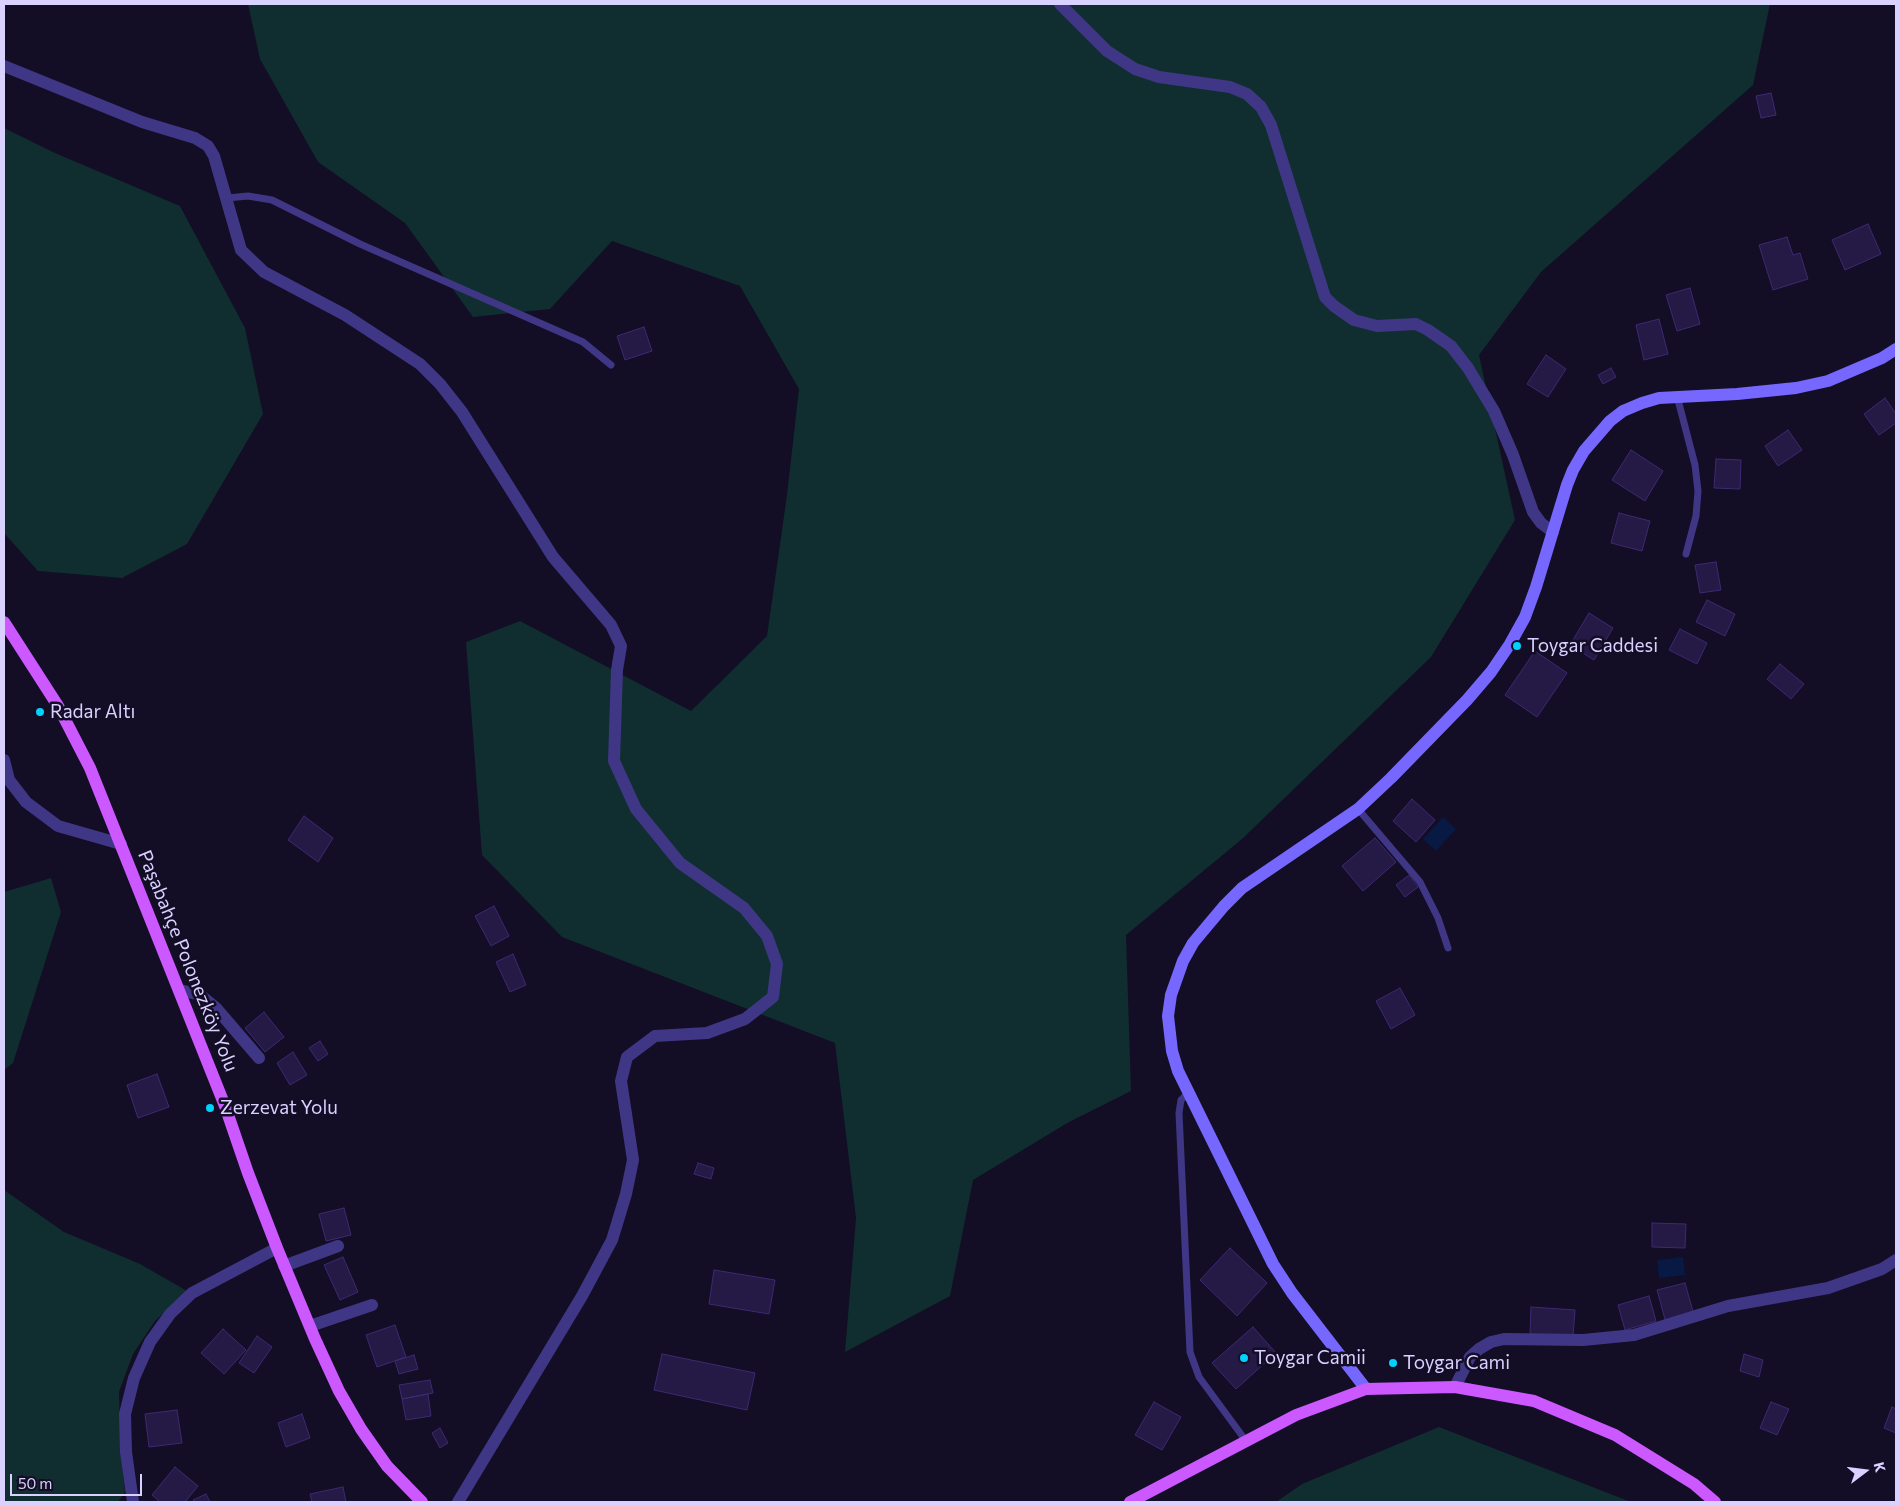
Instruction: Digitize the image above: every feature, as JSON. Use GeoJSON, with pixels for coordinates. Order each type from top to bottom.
{"type":"FeatureCollection","features":[{"type":"Feature","properties":{"kind":"main road"},"geometry":{"type":"LineString","coordinates":[[1366,1389],[1292,1293],[1273,1264],[1178,1071],[1172,1051],[1168,1016],[1171,995],[1177,976],[1193,943],[1242,888],[1358,809],[1419,750],[1492,672],[1525,617],[1536,587],[1566,485],[1573,470],[1597,434],[1623,412],[1642,402],[1677,396],[1737,394],[1796,388],[1828,380],[1882,358],[1896,349]]}},
{"type":"Feature","properties":{"kind":"main road","name":"Paşabahçe Polonezköy Yolu"},"geometry":{"type":"LineString","coordinates":[[4,622],[58,706],[90,768],[180,990],[284,1266],[339,1391],[360,1429],[388,1466],[422,1502]]}},
{"type":"Feature","properties":{"kind":"main road"},"geometry":{"type":"LineString","coordinates":[[1130,1502],[1296,1415],[1366,1389],[1455,1387],[1534,1401],[1615,1435],[1694,1484],[1714,1502]]}},
{"type":"Feature","properties":{"kind":"street"},"geometry":{"type":"LineString","coordinates":[[1060,4],[1107,51],[1135,69],[1159,77],[1230,87],[1247,94],[1262,107],[1271,125],[1326,297],[1334,306],[1354,320],[1377,326],[1416,324],[1440,337],[1450,346],[1468,368],[1494,411],[1513,455],[1533,512],[1541,523],[1553,532]]}},
{"type":"Feature","properties":{"kind":"street"},"geometry":{"type":"LineString","coordinates":[[4,66],[142,122],[195,138],[208,146],[214,156],[241,250],[264,272],[345,315],[420,364],[440,384],[462,412],[553,557],[611,625],[621,646],[617,670],[614,761],[636,809],[680,863],[744,908],[767,936],[777,964],[773,997],[745,1019],[707,1033],[655,1036],[627,1057],[620,1081],[633,1160],[626,1194],[612,1240],[582,1296],[458,1502]]}},
{"type":"Feature","properties":{"kind":"street"},"geometry":{"type":"LineString","coordinates":[[4,760],[9,780],[26,802],[58,826],[121,844]]}},
{"type":"Feature","properties":{"kind":"street"},"geometry":{"type":"LineString","coordinates":[[180,990],[200,995],[216,1008],[259,1058]]}},
{"type":"Feature","properties":{"kind":"street"},"geometry":{"type":"LineString","coordinates":[[284,1266],[338,1246]]}},
{"type":"Feature","properties":{"kind":"street"},"geometry":{"type":"LineString","coordinates":[[133,1502],[126,1452],[126,1414],[134,1378],[150,1342],[170,1314],[192,1293],[277,1248]]}},
{"type":"Feature","properties":{"kind":"street"},"geometry":{"type":"LineString","coordinates":[[1455,1387],[1470,1358],[1490,1342],[1504,1339],[1583,1340],[1634,1334],[1728,1306],[1828,1288],[1882,1269],[1896,1260]]}},
{"type":"Feature","properties":{"kind":"street"},"geometry":{"type":"LineString","coordinates":[[310,1326],[372,1305]]}},
{"type":"Feature","properties":{"kind":"lane"},"geometry":{"type":"LineString","coordinates":[[227,198],[248,196],[272,200],[360,244],[583,342],[610,365]]}},
{"type":"Feature","properties":{"kind":"lane"},"geometry":{"type":"LineString","coordinates":[[1677,396],[1696,472],[1698,491],[1696,516],[1686,554]]}},
{"type":"Feature","properties":{"kind":"lane"},"geometry":{"type":"LineString","coordinates":[[1358,809],[1420,882],[1438,918],[1448,948]]}},
{"type":"Feature","properties":{"kind":"lane"},"geometry":{"type":"LineString","coordinates":[[1188,1093],[1182,1100],[1179,1113],[1190,1352],[1199,1377],[1246,1441]]}},
{"type":"Feature","properties":{"kind":"green space"},"geometry":{"type":"Polygon","coordinates":[[[248,4],[1770,4],[1753,85],[1541,272],[1479,355],[1515,520],[1431,657],[1242,839],[1126,935],[1131,1091],[1069,1122],[973,1180],[950,1296],[845,1352],[856,1218],[835,1043],[562,937],[482,855],[466,642],[520,621],[691,711],[767,636],[787,495],[799,389],[740,286],[612,241],[550,309],[473,317],[405,223],[318,162],[260,59],[248,4]]]}},
{"type":"Feature","properties":{"kind":"green space"},"geometry":{"type":"Polygon","coordinates":[[[4,128],[55,153],[180,206],[245,328],[263,414],[187,544],[122,578],[38,571],[4,533],[4,128]]]}},
{"type":"Feature","properties":{"kind":"green space"},"geometry":{"type":"Polygon","coordinates":[[[51,878],[61,912],[13,1063],[4,1070],[4,892],[51,878]]]}},
{"type":"Feature","properties":{"kind":"green space"},"geometry":{"type":"Polygon","coordinates":[[[4,1190],[64,1232],[140,1264],[187,1291],[155,1321],[133,1354],[119,1392],[121,1456],[125,1492],[118,1502],[4,1502],[4,1190]]]}},
{"type":"Feature","properties":{"kind":"green space"},"geometry":{"type":"Polygon","coordinates":[[[1439,1427],[1631,1502],[1276,1502],[1302,1484],[1439,1427]]]}},
{"type":"Feature","properties":{"kind":"water"},"geometry":{"type":"Polygon","coordinates":[[[1443,817],[1456,829],[1436,851],[1423,839],[1443,817]]]}},
{"type":"Feature","properties":{"kind":"water"},"geometry":{"type":"Polygon","coordinates":[[[1683,1257],[1685,1275],[1659,1278],[1657,1260],[1683,1257]]]}},
{"type":"Feature","properties":{"kind":"building"},"geometry":{"type":"Polygon","coordinates":[[[1771,93],[1776,115],[1761,118],[1756,96],[1771,93]]]}},
{"type":"Feature","properties":{"kind":"building"},"geometry":{"type":"Polygon","coordinates":[[[1868,224],[1881,254],[1845,270],[1832,240],[1868,224]]]}},
{"type":"Feature","properties":{"kind":"building"},"geometry":{"type":"Polygon","coordinates":[[[1787,237],[1793,255],[1800,253],[1808,279],[1773,290],[1759,245],[1787,237]]]}},
{"type":"Feature","properties":{"kind":"building"},"geometry":{"type":"Polygon","coordinates":[[[1690,288],[1700,324],[1677,331],[1666,295],[1690,288]]]}},
{"type":"Feature","properties":{"kind":"building"},"geometry":{"type":"Polygon","coordinates":[[[1659,319],[1668,354],[1644,360],[1636,325],[1659,319]]]}},
{"type":"Feature","properties":{"kind":"building"},"geometry":{"type":"Polygon","coordinates":[[[644,327],[652,351],[625,360],[617,336],[644,327]]]}},
{"type":"Feature","properties":{"kind":"building"},"geometry":{"type":"Polygon","coordinates":[[[1546,355],[1566,369],[1548,397],[1527,384],[1546,355]]]}},
{"type":"Feature","properties":{"kind":"building"},"geometry":{"type":"Polygon","coordinates":[[[1611,368],[1616,377],[1603,384],[1598,375],[1611,368]]]}},
{"type":"Feature","properties":{"kind":"building"},"geometry":{"type":"Polygon","coordinates":[[[1885,398],[1896,414],[1896,423],[1879,435],[1864,414],[1885,398]]]}},
{"type":"Feature","properties":{"kind":"building"},"geometry":{"type":"Polygon","coordinates":[[[1788,430],[1802,450],[1778,466],[1765,446],[1788,430]]]}},
{"type":"Feature","properties":{"kind":"building"},"geometry":{"type":"Polygon","coordinates":[[[1631,450],[1663,471],[1645,501],[1612,480],[1631,450]]]}},
{"type":"Feature","properties":{"kind":"building"},"geometry":{"type":"Polygon","coordinates":[[[1716,459],[1741,460],[1740,489],[1714,488],[1716,459]]]}},
{"type":"Feature","properties":{"kind":"building"},"geometry":{"type":"Polygon","coordinates":[[[1619,513],[1650,521],[1642,551],[1611,543],[1619,513]]]}},
{"type":"Feature","properties":{"kind":"building"},"geometry":{"type":"Polygon","coordinates":[[[1716,562],[1721,590],[1700,593],[1695,565],[1716,562]]]}},
{"type":"Feature","properties":{"kind":"building"},"geometry":{"type":"Polygon","coordinates":[[[1707,600],[1735,614],[1725,636],[1696,622],[1707,600]]]}},
{"type":"Feature","properties":{"kind":"building"},"geometry":{"type":"Polygon","coordinates":[[[1589,613],[1613,628],[1594,660],[1570,645],[1589,613]]]}},
{"type":"Feature","properties":{"kind":"building"},"geometry":{"type":"Polygon","coordinates":[[[1680,629],[1707,643],[1697,664],[1669,650],[1680,629]]]}},
{"type":"Feature","properties":{"kind":"building"},"geometry":{"type":"Polygon","coordinates":[[[1535,651],[1567,673],[1537,717],[1505,695],[1535,651]]]}},
{"type":"Feature","properties":{"kind":"building"},"geometry":{"type":"Polygon","coordinates":[[[1780,664],[1804,684],[1791,699],[1767,679],[1780,664]]]}},
{"type":"Feature","properties":{"kind":"building"},"geometry":{"type":"Polygon","coordinates":[[[1412,799],[1435,820],[1416,842],[1393,821],[1412,799]]]}},
{"type":"Feature","properties":{"kind":"building"},"geometry":{"type":"Polygon","coordinates":[[[304,816],[333,838],[318,862],[288,840],[304,816]]]}},
{"type":"Feature","properties":{"kind":"building"},"geometry":{"type":"Polygon","coordinates":[[[1375,838],[1396,862],[1363,891],[1342,866],[1375,838]]]}},
{"type":"Feature","properties":{"kind":"building"},"geometry":{"type":"Polygon","coordinates":[[[1409,875],[1418,887],[1405,897],[1396,885],[1409,875]]]}},
{"type":"Feature","properties":{"kind":"building"},"geometry":{"type":"Polygon","coordinates":[[[494,906],[509,936],[491,946],[475,916],[494,906]]]}},
{"type":"Feature","properties":{"kind":"building"},"geometry":{"type":"Polygon","coordinates":[[[513,954],[526,985],[510,992],[496,962],[513,954]]]}},
{"type":"Feature","properties":{"kind":"building"},"geometry":{"type":"Polygon","coordinates":[[[1400,988],[1415,1015],[1391,1029],[1376,1001],[1400,988]]]}},
{"type":"Feature","properties":{"kind":"building"},"geometry":{"type":"Polygon","coordinates":[[[264,1012],[284,1037],[265,1052],[245,1028],[264,1012]]]}},
{"type":"Feature","properties":{"kind":"building"},"geometry":{"type":"Polygon","coordinates":[[[320,1041],[328,1054],[318,1061],[309,1048],[320,1041]]]}},
{"type":"Feature","properties":{"kind":"building"},"geometry":{"type":"Polygon","coordinates":[[[293,1052],[307,1075],[290,1085],[277,1063],[293,1052]]]}},
{"type":"Feature","properties":{"kind":"building"},"geometry":{"type":"Polygon","coordinates":[[[157,1074],[169,1107],[138,1118],[127,1085],[157,1074]]]}},
{"type":"Feature","properties":{"kind":"building"},"geometry":{"type":"Polygon","coordinates":[[[698,1163],[714,1168],[711,1179],[694,1174],[698,1163]]]}},
{"type":"Feature","properties":{"kind":"building"},"geometry":{"type":"Polygon","coordinates":[[[344,1208],[351,1235],[326,1241],[319,1214],[344,1208]]]}},
{"type":"Feature","properties":{"kind":"building"},"geometry":{"type":"Polygon","coordinates":[[[1652,1223],[1686,1224],[1685,1248],[1652,1247],[1652,1223]]]}},
{"type":"Feature","properties":{"kind":"building"},"geometry":{"type":"Polygon","coordinates":[[[1230,1248],[1267,1283],[1237,1316],[1200,1280],[1230,1248]]]}},
{"type":"Feature","properties":{"kind":"building"},"geometry":{"type":"Polygon","coordinates":[[[343,1257],[358,1292],[340,1300],[324,1265],[343,1257]]]}},
{"type":"Feature","properties":{"kind":"building"},"geometry":{"type":"Polygon","coordinates":[[[714,1270],[775,1280],[769,1314],[709,1304],[714,1270]]]}},
{"type":"Feature","properties":{"kind":"building"},"geometry":{"type":"Polygon","coordinates":[[[1685,1283],[1694,1315],[1666,1323],[1657,1290],[1685,1283]]]}},
{"type":"Feature","properties":{"kind":"building"},"geometry":{"type":"Polygon","coordinates":[[[1649,1296],[1656,1321],[1625,1330],[1618,1305],[1649,1296]]]}},
{"type":"Feature","properties":{"kind":"building"},"geometry":{"type":"Polygon","coordinates":[[[1531,1307],[1575,1310],[1573,1336],[1530,1334],[1531,1307]]]}},
{"type":"Feature","properties":{"kind":"building"},"geometry":{"type":"Polygon","coordinates":[[[395,1325],[406,1357],[377,1367],[366,1335],[395,1325]]]}},
{"type":"Feature","properties":{"kind":"building","name":"Toygar Camii"},"geometry":{"type":"Polygon","coordinates":[[[1253,1327],[1276,1353],[1236,1389],[1212,1363],[1253,1327]]]}},
{"type":"Feature","properties":{"kind":"building"},"geometry":{"type":"Polygon","coordinates":[[[223,1329],[246,1350],[224,1374],[201,1353],[223,1329]]]}},
{"type":"Feature","properties":{"kind":"building"},"geometry":{"type":"Polygon","coordinates":[[[257,1336],[272,1347],[254,1373],[239,1363],[257,1336]]]}},
{"type":"Feature","properties":{"kind":"building"},"geometry":{"type":"Polygon","coordinates":[[[662,1354],[755,1373],[747,1410],[654,1390],[662,1354]]]}},
{"type":"Feature","properties":{"kind":"building"},"geometry":{"type":"Polygon","coordinates":[[[1744,1354],[1763,1360],[1759,1377],[1740,1371],[1744,1354]]]}},
{"type":"Feature","properties":{"kind":"building"},"geometry":{"type":"Polygon","coordinates":[[[414,1355],[418,1369],[399,1374],[395,1361],[414,1355]]]}},
{"type":"Feature","properties":{"kind":"building"},"geometry":{"type":"Polygon","coordinates":[[[430,1380],[433,1393],[402,1399],[399,1385],[430,1380]]]}},
{"type":"Feature","properties":{"kind":"building"},"geometry":{"type":"Polygon","coordinates":[[[428,1394],[431,1416],[406,1420],[402,1399],[428,1394]]]}},
{"type":"Feature","properties":{"kind":"building"},"geometry":{"type":"Polygon","coordinates":[[[1154,1402],[1181,1417],[1162,1450],[1135,1435],[1154,1402]]]}},
{"type":"Feature","properties":{"kind":"building"},"geometry":{"type":"Polygon","coordinates":[[[1771,1402],[1789,1409],[1777,1435],[1760,1428],[1771,1402]]]}},
{"type":"Feature","properties":{"kind":"building"},"geometry":{"type":"Polygon","coordinates":[[[1892,1407],[1896,1409],[1896,1433],[1884,1428],[1892,1407]]]}},
{"type":"Feature","properties":{"kind":"building"},"geometry":{"type":"Polygon","coordinates":[[[177,1410],[182,1443],[149,1447],[145,1414],[177,1410]]]}},
{"type":"Feature","properties":{"kind":"building"},"geometry":{"type":"Polygon","coordinates":[[[302,1414],[310,1438],[286,1447],[278,1423],[302,1414]]]}},
{"type":"Feature","properties":{"kind":"building"},"geometry":{"type":"Polygon","coordinates":[[[440,1428],[448,1443],[440,1448],[432,1433],[440,1428]]]}},
{"type":"Feature","properties":{"kind":"building"},"geometry":{"type":"Polygon","coordinates":[[[175,1467],[198,1486],[185,1502],[160,1502],[152,1495],[175,1467]]]}},
{"type":"Feature","properties":{"kind":"building"},"geometry":{"type":"Polygon","coordinates":[[[343,1487],[346,1502],[312,1502],[310,1494],[343,1487]]]}},
{"type":"Feature","properties":{"kind":"building"},"geometry":{"type":"Polygon","coordinates":[[[206,1494],[210,1502],[195,1502],[193,1500],[206,1494]]]}},
{"type":"Feature","properties":{"kind":"place","name":"Toygar Caddesi"},"geometry":{"type":"Point","coordinates":[1517,646]}},
{"type":"Feature","properties":{"kind":"place","name":"Radar Altı"},"geometry":{"type":"Point","coordinates":[40,712]}},
{"type":"Feature","properties":{"kind":"place","name":"Zerzevat Yolu"},"geometry":{"type":"Point","coordinates":[210,1108]}},
{"type":"Feature","properties":{"kind":"place","name":"Toygar Camii"},"geometry":{"type":"Point","coordinates":[1244,1358]}},
{"type":"Feature","properties":{"kind":"place","name":"Toygar Cami"},"geometry":{"type":"Point","coordinates":[1393,1363]}}]}
